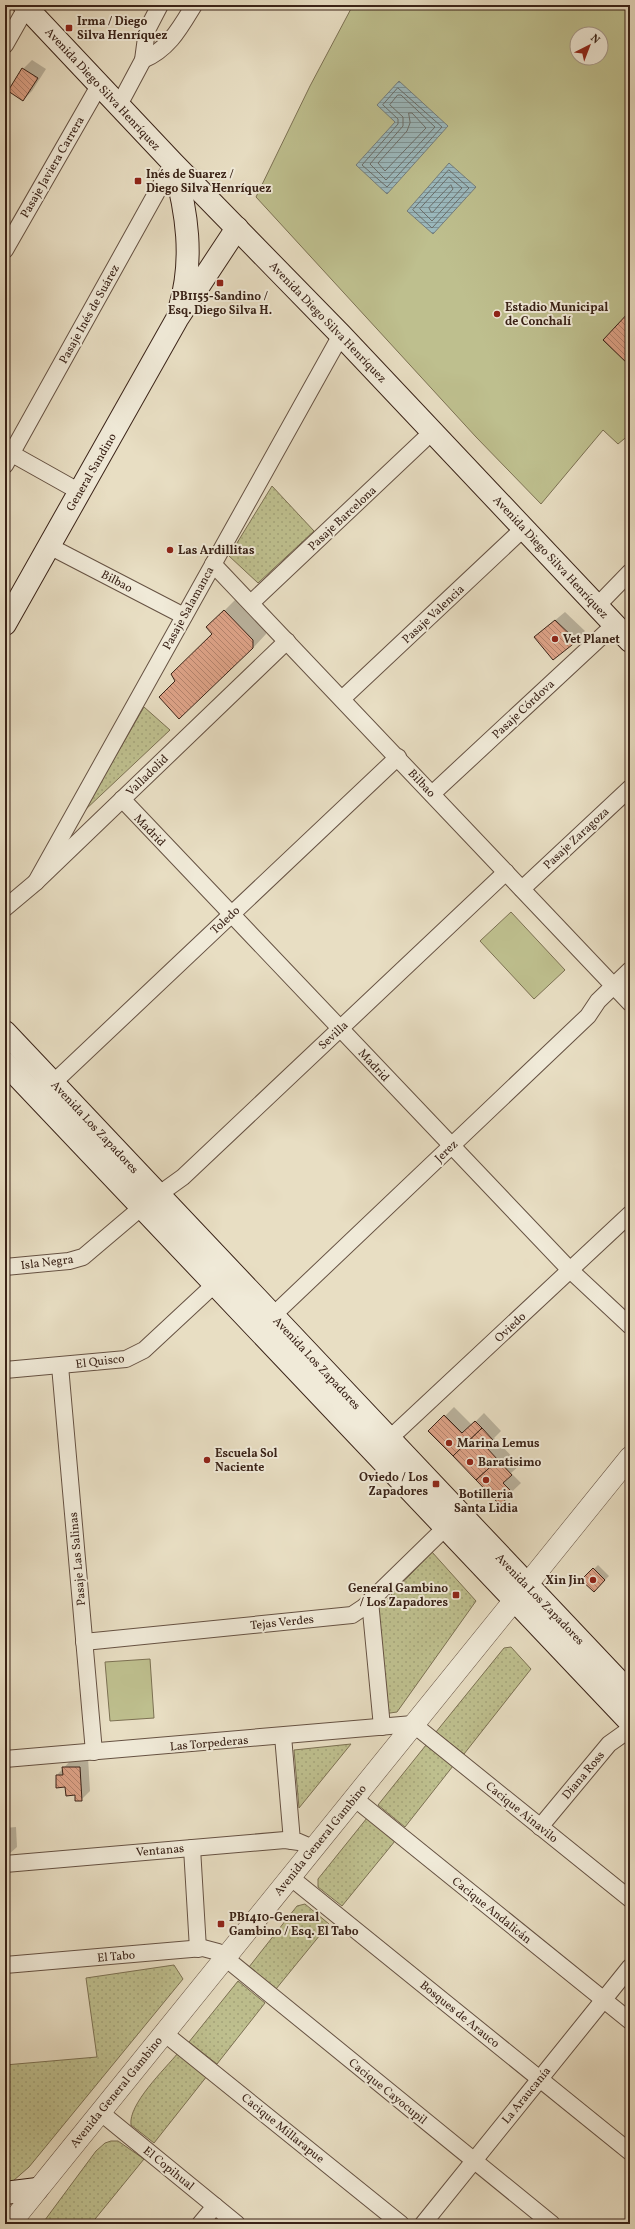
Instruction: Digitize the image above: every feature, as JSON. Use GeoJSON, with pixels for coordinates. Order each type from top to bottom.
{"type":"FeatureCollection","features":[{"type":"Feature","properties":{"kind":"main road","name":"Avenida Diego Silva Henríquez"},"geometry":{"type":"LineString","coordinates":[[25,6],[174,163],[341,335],[630,641]]}},
{"type":"Feature","properties":{"kind":"main road","name":"General Sandino"},"geometry":{"type":"LineString","coordinates":[[174,163],[184,202],[188,242],[186,281],[177,320]]}},
{"type":"Feature","properties":{"kind":"main road","name":"General Sandino"},"geometry":{"type":"LineString","coordinates":[[5,624],[177,320],[237,228]]}},
{"type":"Feature","properties":{"kind":"main road","name":"Avenida Los Zapadores"},"geometry":{"type":"LineString","coordinates":[[5,1032],[54,1084],[150,1201],[215,1284],[265,1323],[389,1439],[630,1722]]}},
{"type":"Feature","properties":{"kind":"main road","name":"Avenida Los Zapadores"},"geometry":{"type":"LineString","coordinates":[[5,1063],[150,1201],[265,1323],[446,1527],[520,1592],[630,1693]]}},
{"type":"Feature","properties":{"kind":"main road"},"geometry":{"type":"LineString","coordinates":[[5,2193],[37,2189]]}},
{"type":"Feature","properties":{"kind":"street"},"geometry":{"type":"LineString","coordinates":[[119,105],[143,60],[146,30],[160,5]]}},
{"type":"Feature","properties":{"kind":"street"},"geometry":{"type":"LineString","coordinates":[[143,60],[154,55],[172,41],[194,5]]}},
{"type":"Feature","properties":{"kind":"street"},"geometry":{"type":"LineString","coordinates":[[5,45],[25,6]]}},
{"type":"Feature","properties":{"kind":"street","name":"Pasaje Javiera Carrera"},"geometry":{"type":"LineString","coordinates":[[5,250],[100,84]]}},
{"type":"Feature","properties":{"kind":"street","name":"Pasaje Inés de Suárez"},"geometry":{"type":"LineString","coordinates":[[7,456],[174,163]]}},
{"type":"Feature","properties":{"kind":"street","name":"Pasaje Salamanca"},"geometry":{"type":"LineString","coordinates":[[36,882],[341,335]]}},
{"type":"Feature","properties":{"kind":"street","name":"Pasaje Barcelona"},"geometry":{"type":"LineString","coordinates":[[252,603],[432,432]]}},
{"type":"Feature","properties":{"kind":"street"},"geometry":{"type":"LineString","coordinates":[[7,456],[80,492]]}},
{"type":"Feature","properties":{"kind":"street","name":"Pasaje Valencia"},"geometry":{"type":"LineString","coordinates":[[342,699],[524,528]]}},
{"type":"Feature","properties":{"kind":"street","name":"Bilbao"},"geometry":{"type":"LineString","coordinates":[[49,546],[184,616]]}},
{"type":"Feature","properties":{"kind":"street","name":"Bilbao"},"geometry":{"type":"LineString","coordinates":[[213,564],[252,603],[630,1003]]}},
{"type":"Feature","properties":{"kind":"street"},"geometry":{"type":"LineString","coordinates":[[597,606],[630,572]]}},
{"type":"Feature","properties":{"kind":"street","name":"Pasaje Córdova"},"geometry":{"type":"LineString","coordinates":[[432,794],[614,624]]}},
{"type":"Feature","properties":{"kind":"street","name":"Valladolid"},"geometry":{"type":"LineString","coordinates":[[5,908],[36,882],[287,641]]}},
{"type":"Feature","properties":{"kind":"street","name":"Toledo"},"geometry":{"type":"LineString","coordinates":[[54,1084],[398,758]]}},
{"type":"Feature","properties":{"kind":"street","name":"Pasaje Zaragoza"},"geometry":{"type":"LineString","coordinates":[[522,889],[630,788]]}},
{"type":"Feature","properties":{"kind":"street","name":"Madrid"},"geometry":{"type":"LineString","coordinates":[[122,800],[570,1270],[630,1326]]}},
{"type":"Feature","properties":{"kind":"street","name":"Sevilla"},"geometry":{"type":"LineString","coordinates":[[150,1201],[183,1177],[506,872]]}},
{"type":"Feature","properties":{"kind":"street","name":"Jerez"},"geometry":{"type":"LineString","coordinates":[[265,1323],[588,1016],[598,1001],[630,970]]}},
{"type":"Feature","properties":{"kind":"street","name":"Isla Negra"},"geometry":{"type":"LineString","coordinates":[[5,1266],[69,1261],[82,1257],[150,1201]]}},
{"type":"Feature","properties":{"kind":"street","name":"Oviedo"},"geometry":{"type":"LineString","coordinates":[[389,1439],[630,1214]]}},
{"type":"Feature","properties":{"kind":"street","name":"El Quisco"},"geometry":{"type":"LineString","coordinates":[[5,1370],[116,1361],[135,1355],[144,1350],[215,1284]]}},
{"type":"Feature","properties":{"kind":"street","name":"Pasaje Las Salinas"},"geometry":{"type":"LineString","coordinates":[[60,1366],[94,1752]]}},
{"type":"Feature","properties":{"kind":"street","name":"Avenida General Gambino"},"geometry":{"type":"LineString","coordinates":[[10,2224],[630,1457]]}},
{"type":"Feature","properties":{"kind":"street","name":"Tejas Verdes"},"geometry":{"type":"LineString","coordinates":[[84,1642],[347,1616],[357,1613],[446,1527]]}},
{"type":"Feature","properties":{"kind":"street"},"geometry":{"type":"LineString","coordinates":[[370,1601],[382,1727]]}},
{"type":"Feature","properties":{"kind":"street","name":"Las Torpederas"},"geometry":{"type":"LineString","coordinates":[[5,1760],[413,1724]]}},
{"type":"Feature","properties":{"kind":"street","name":"Cacique Ainavilo"},"geometry":{"type":"LineString","coordinates":[[413,1724],[630,1899]]}},
{"type":"Feature","properties":{"kind":"street","name":"Diana Ross"},"geometry":{"type":"LineString","coordinates":[[540,1827],[609,1744],[630,1729]]}},
{"type":"Feature","properties":{"kind":"street"},"geometry":{"type":"LineString","coordinates":[[283,1736],[292,1841]]}},
{"type":"Feature","properties":{"kind":"street","name":"Cacique Andalicán"},"geometry":{"type":"LineString","coordinates":[[354,1798],[630,2021]]}},
{"type":"Feature","properties":{"kind":"street","name":"Ventanas"},"geometry":{"type":"LineString","coordinates":[[5,1864],[292,1841],[313,1848]]}},
{"type":"Feature","properties":{"kind":"street"},"geometry":{"type":"LineString","coordinates":[[192,1848],[198,1949]]}},
{"type":"Feature","properties":{"kind":"street","name":"Bosques de Arauco"},"geometry":{"type":"LineString","coordinates":[[290,1877],[630,2152]]}},
{"type":"Feature","properties":{"kind":"street","name":"El Tabo"},"geometry":{"type":"LineString","coordinates":[[5,1965],[198,1949],[210,1949],[224,1958]]}},
{"type":"Feature","properties":{"kind":"street","name":"Cacique Cayocupil"},"geometry":{"type":"LineString","coordinates":[[224,1958],[552,2224]]}},
{"type":"Feature","properties":{"kind":"street","name":"La Araucanía"},"geometry":{"type":"LineString","coordinates":[[422,2224],[630,1967]]}},
{"type":"Feature","properties":{"kind":"street","name":"Cacique Millarapue"},"geometry":{"type":"LineString","coordinates":[[164,2033],[401,2224]]}},
{"type":"Feature","properties":{"kind":"street","name":"El Copihual"},"geometry":{"type":"LineString","coordinates":[[100,2112],[238,2224]]}},
{"type":"Feature","properties":{"kind":"street"},"geometry":{"type":"LineString","coordinates":[[200,2224],[215,2206]]}},
{"type":"Feature","properties":{"kind":"green space","name":"Estadio Municipal de Conchalí"},"geometry":{"type":"Polygon","coordinates":[[[353,5],[630,5],[630,434],[618,444],[603,430],[541,504],[476,437],[256,197],[310,86],[353,5]]]}},
{"type":"Feature","properties":{"kind":"green space"},"geometry":{"type":"Polygon","coordinates":[[[272,486],[314,531],[258,583],[229,556],[272,486]]]}},
{"type":"Feature","properties":{"kind":"green space"},"geometry":{"type":"Polygon","coordinates":[[[144,707],[170,730],[84,811],[144,707]]]}},
{"type":"Feature","properties":{"kind":"green space"},"geometry":{"type":"Polygon","coordinates":[[[511,912],[565,970],[534,999],[480,941],[511,912]]]}},
{"type":"Feature","properties":{"kind":"green space"},"geometry":{"type":"Polygon","coordinates":[[[432,1552],[476,1601],[397,1712],[376,1715],[366,1621],[432,1552]]]}},
{"type":"Feature","properties":{"kind":"green space"},"geometry":{"type":"Polygon","coordinates":[[[511,1647],[531,1669],[464,1754],[436,1732],[504,1648],[511,1647]]]}},
{"type":"Feature","properties":{"kind":"green space"},"geometry":{"type":"Polygon","coordinates":[[[150,1659],[154,1718],[110,1721],[105,1662],[150,1659]]]}},
{"type":"Feature","properties":{"kind":"green space"},"geometry":{"type":"Polygon","coordinates":[[[351,1744],[299,1808],[294,1750],[351,1744]]]}},
{"type":"Feature","properties":{"kind":"green space"},"geometry":{"type":"Polygon","coordinates":[[[426,1745],[453,1766],[405,1827],[378,1805],[426,1745]]]}},
{"type":"Feature","properties":{"kind":"green space"},"geometry":{"type":"Polygon","coordinates":[[[367,1818],[395,1841],[342,1906],[318,1887],[318,1879],[367,1818]]]}},
{"type":"Feature","properties":{"kind":"green space"},"geometry":{"type":"Polygon","coordinates":[[[305,1904],[329,1924],[276,1989],[249,1967],[297,1906],[305,1904]]]}},
{"type":"Feature","properties":{"kind":"green space"},"geometry":{"type":"Polygon","coordinates":[[[174,1965],[183,1979],[29,2167],[13,2181],[5,2184],[5,2065],[97,2057],[86,1978],[174,1965]]]}},
{"type":"Feature","properties":{"kind":"green space"},"geometry":{"type":"Polygon","coordinates":[[[238,1981],[265,2003],[217,2064],[189,2042],[238,1981]]]}},
{"type":"Feature","properties":{"kind":"green space"},"geometry":{"type":"Polygon","coordinates":[[[178,2053],[207,2076],[154,2143],[131,2125],[132,2117],[135,2107],[148,2087],[178,2053]]]}},
{"type":"Feature","properties":{"kind":"green space"},"geometry":{"type":"Polygon","coordinates":[[[118,2141],[144,2159],[91,2224],[42,2224],[96,2151],[105,2143],[118,2141]]]}},
{"type":"Feature","properties":{"kind":"water"},"geometry":{"type":"Polygon","coordinates":[[[399,81],[448,126],[387,194],[356,165],[395,122],[377,105],[399,81]]]}},
{"type":"Feature","properties":{"kind":"water"},"geometry":{"type":"Polygon","coordinates":[[[449,163],[476,187],[433,234],[407,211],[449,163]]]}},
{"type":"Feature","properties":{"kind":"building"},"geometry":{"type":"Polygon","coordinates":[[[22,68],[38,78],[23,101],[8,91],[22,68]]]}},
{"type":"Feature","properties":{"kind":"building"},"geometry":{"type":"Polygon","coordinates":[[[630,311],[630,366],[603,340],[630,311]]]}},
{"type":"Feature","properties":{"kind":"building"},"geometry":{"type":"Polygon","coordinates":[[[224,610],[253,640],[253,648],[179,719],[159,697],[175,681],[171,674],[212,634],[206,627],[224,610]]]}},
{"type":"Feature","properties":{"kind":"building","name":"Vet Planet"},"geometry":{"type":"Polygon","coordinates":[[[555,620],[577,641],[553,660],[534,637],[555,620]]]}},
{"type":"Feature","properties":{"kind":"building"},"geometry":{"type":"Polygon","coordinates":[[[444,1415],[462,1433],[475,1421],[482,1428],[453,1456],[428,1431],[444,1415]]]}},
{"type":"Feature","properties":{"kind":"building"},"geometry":{"type":"Polygon","coordinates":[[[482,1428],[493,1440],[486,1447],[498,1460],[476,1480],[453,1456],[482,1428]]]}},
{"type":"Feature","properties":{"kind":"building"},"geometry":{"type":"Polygon","coordinates":[[[498,1460],[512,1475],[503,1483],[513,1493],[500,1505],[476,1480],[498,1460]]]}},
{"type":"Feature","properties":{"kind":"building","name":"Xin Jin"},"geometry":{"type":"Polygon","coordinates":[[[593,1568],[605,1580],[594,1592],[581,1580],[593,1568]]]}},
{"type":"Feature","properties":{"kind":"building"},"geometry":{"type":"Polygon","coordinates":[[[62,1767],[80,1767],[82,1801],[75,1801],[75,1795],[66,1796],[65,1787],[56,1788],[56,1775],[63,1775],[62,1767]]]}},
{"type":"Feature","properties":{"kind":"building"},"geometry":{"type":"Polygon","coordinates":[[[5,1835],[7,1835],[9,1856],[5,1857],[5,1835]]]}},
{"type":"Feature","properties":{"kind":"place","name":"Irma / Diego Silva Henríquez"},"geometry":{"type":"Point","coordinates":[69,28]}},
{"type":"Feature","properties":{"kind":"place","name":"Inés de Suarez / Diego Silva Henríquez"},"geometry":{"type":"Point","coordinates":[138,181]}},
{"type":"Feature","properties":{"kind":"place","name":"PB1155-Sandino / Esq. Diego Silva H."},"geometry":{"type":"Point","coordinates":[220,283]}},
{"type":"Feature","properties":{"kind":"place","name":"Estadio Municipal de Conchalí"},"geometry":{"type":"Point","coordinates":[497,314]}},
{"type":"Feature","properties":{"kind":"place","name":"Las Ardillitas"},"geometry":{"type":"Point","coordinates":[170,550]}},
{"type":"Feature","properties":{"kind":"place","name":"Vet Planet"},"geometry":{"type":"Point","coordinates":[555,639]}},
{"type":"Feature","properties":{"kind":"place","name":"Marina Lemus"},"geometry":{"type":"Point","coordinates":[449,1443]}},
{"type":"Feature","properties":{"kind":"place","name":"Escuela Sol Naciente"},"geometry":{"type":"Point","coordinates":[207,1460]}},
{"type":"Feature","properties":{"kind":"place","name":"Baratisimo"},"geometry":{"type":"Point","coordinates":[470,1462]}},
{"type":"Feature","properties":{"kind":"place","name":"Botilleria Santa Lidia"},"geometry":{"type":"Point","coordinates":[486,1480]}},
{"type":"Feature","properties":{"kind":"place","name":"Oviedo / Los Zapadores"},"geometry":{"type":"Point","coordinates":[436,1484]}},
{"type":"Feature","properties":{"kind":"place","name":"Xin Jin"},"geometry":{"type":"Point","coordinates":[593,1580]}},
{"type":"Feature","properties":{"kind":"place","name":"General Gambino / Los Zapadores"},"geometry":{"type":"Point","coordinates":[456,1595]}},
{"type":"Feature","properties":{"kind":"place","name":"PB1410-General Gambino / Esq. El Tabo"},"geometry":{"type":"Point","coordinates":[221,1924]}}]}
